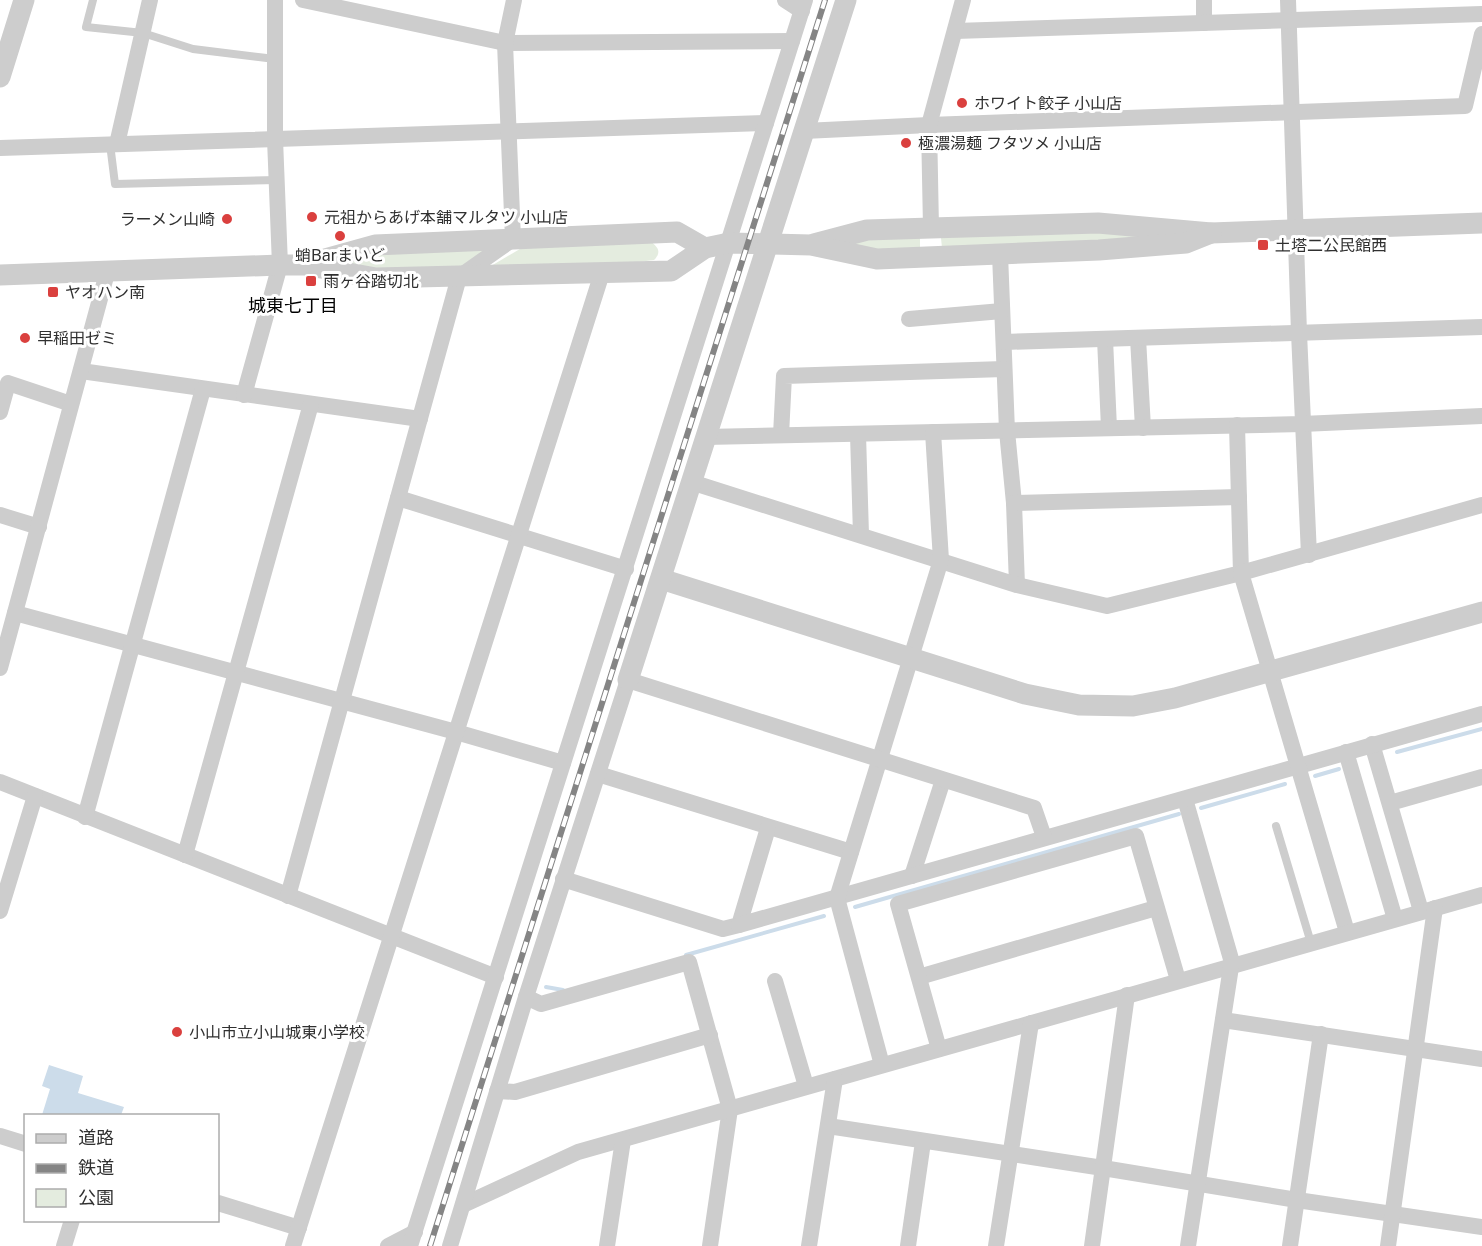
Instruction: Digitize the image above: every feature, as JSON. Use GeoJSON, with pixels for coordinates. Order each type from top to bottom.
{"type":"FeatureCollection","features":[{"type":"Feature","properties":{"kind":"street"},"geometry":{"type":"LineString","coordinates":[[0,77],[24,0]]}},
{"type":"Feature","properties":{"kind":"street"},"geometry":{"type":"LineString","coordinates":[[114,144],[150,0]]}},
{"type":"Feature","properties":{"kind":"street"},"geometry":{"type":"LineString","coordinates":[[244,395],[280,265],[275,139],[275,0]]}},
{"type":"Feature","properties":{"kind":"street"},"geometry":{"type":"LineString","coordinates":[[303,0],[505,43],[792,41]]}},
{"type":"Feature","properties":{"kind":"street"},"geometry":{"type":"LineString","coordinates":[[513,239],[505,43],[514,0]]}},
{"type":"Feature","properties":{"kind":"street"},"geometry":{"type":"LineString","coordinates":[[388,1246],[412,1239],[626,569],[803,5],[785,0]]}},
{"type":"Feature","properties":{"kind":"street"},"geometry":{"type":"LineString","coordinates":[[450,1246],[563,879],[846,0]]}},
{"type":"Feature","properties":{"kind":"street"},"geometry":{"type":"LineString","coordinates":[[931,228],[929,125],[963,0]]}},
{"type":"Feature","properties":{"kind":"street"},"geometry":{"type":"LineString","coordinates":[[1204,0],[1204,23]]}},
{"type":"Feature","properties":{"kind":"street"},"geometry":{"type":"LineString","coordinates":[[1288,0],[1302,424],[1309,555]]}},
{"type":"Feature","properties":{"kind":"street"},"geometry":{"type":"LineString","coordinates":[[955,31],[1482,14]]}},
{"type":"Feature","properties":{"kind":"street"},"geometry":{"type":"LineString","coordinates":[[804,131],[1465,106],[1482,34]]}},
{"type":"Feature","properties":{"kind":"street"},"geometry":{"type":"LineString","coordinates":[[0,148],[766,123]]}},
{"type":"Feature","properties":{"kind":"street"},"geometry":{"type":"LineString","coordinates":[[811,245],[867,230],[1098,223],[1211,233],[1482,223]]}},
{"type":"Feature","properties":{"kind":"street"},"geometry":{"type":"LineString","coordinates":[[304,265],[375,245],[677,232],[705,248]]}},
{"type":"Feature","properties":{"kind":"street"},"geometry":{"type":"LineString","coordinates":[[0,275],[107,273],[280,265],[304,265],[376,278],[671,271],[705,248],[729,243],[769,242],[811,245],[877,259],[1099,250],[1186,243],[1211,233]]}},
{"type":"Feature","properties":{"kind":"street"},"geometry":{"type":"LineString","coordinates":[[288,896],[459,277],[513,239]]}},
{"type":"Feature","properties":{"kind":"street"},"geometry":{"type":"LineString","coordinates":[[1000,254],[1007,431],[1014,502],[1017,585]]}},
{"type":"Feature","properties":{"kind":"street"},"geometry":{"type":"LineString","coordinates":[[0,668],[107,273]]}},
{"type":"Feature","properties":{"kind":"street"},"geometry":{"type":"LineString","coordinates":[[293,1246],[602,273]]}},
{"type":"Feature","properties":{"kind":"street"},"geometry":{"type":"LineString","coordinates":[[909,319],[1002,311]]}},
{"type":"Feature","properties":{"kind":"street"},"geometry":{"type":"LineString","coordinates":[[1004,342],[1482,327]]}},
{"type":"Feature","properties":{"kind":"street"},"geometry":{"type":"LineString","coordinates":[[1138,338],[1143,428]]}},
{"type":"Feature","properties":{"kind":"street"},"geometry":{"type":"LineString","coordinates":[[1105,339],[1109,428]]}},
{"type":"Feature","properties":{"kind":"street"},"geometry":{"type":"LineString","coordinates":[[781,435],[784,376],[1005,369]]}},
{"type":"Feature","properties":{"kind":"street"},"geometry":{"type":"LineString","coordinates":[[81,371],[420,419]]}},
{"type":"Feature","properties":{"kind":"street"},"geometry":{"type":"LineString","coordinates":[[0,412],[8,383],[71,404]]}},
{"type":"Feature","properties":{"kind":"street"},"geometry":{"type":"LineString","coordinates":[[85,817],[203,389]]}},
{"type":"Feature","properties":{"kind":"street"},"geometry":{"type":"LineString","coordinates":[[185,855],[311,404]]}},
{"type":"Feature","properties":{"kind":"street"},"geometry":{"type":"LineString","coordinates":[[705,437],[1302,424],[1482,416]]}},
{"type":"Feature","properties":{"kind":"street"},"geometry":{"type":"LineString","coordinates":[[1238,425],[1241,573],[1347,932]]}},
{"type":"Feature","properties":{"kind":"street"},"geometry":{"type":"LineString","coordinates":[[882,1065],[837,898],[941,560],[933,432]]}},
{"type":"Feature","properties":{"kind":"street"},"geometry":{"type":"LineString","coordinates":[[858,434],[861,535]]}},
{"type":"Feature","properties":{"kind":"street"},"geometry":{"type":"LineString","coordinates":[[691,482],[1017,585],[1107,606],[1309,555],[1482,505]]}},
{"type":"Feature","properties":{"kind":"street"},"geometry":{"type":"LineString","coordinates":[[1014,502],[1239,497]]}},
{"type":"Feature","properties":{"kind":"street"},"geometry":{"type":"LineString","coordinates":[[398,498],[626,569]]}},
{"type":"Feature","properties":{"kind":"street"},"geometry":{"type":"LineString","coordinates":[[0,515],[39,527]]}},
{"type":"Feature","properties":{"kind":"street"},"geometry":{"type":"LineString","coordinates":[[660,579],[1025,694],[1079,705],[1133,706],[1175,698],[1482,612]]}},
{"type":"Feature","properties":{"kind":"street"},"geometry":{"type":"LineString","coordinates":[[15,613],[563,763]]}},
{"type":"Feature","properties":{"kind":"street"},"geometry":{"type":"LineString","coordinates":[[628,680],[1034,808],[1044,837]]}},
{"type":"Feature","properties":{"kind":"street"},"geometry":{"type":"LineString","coordinates":[[563,879],[723,929],[1482,714]]}},
{"type":"Feature","properties":{"kind":"street"},"geometry":{"type":"LineString","coordinates":[[1372,744],[1390,803],[1428,909],[1415,1049],[1388,1246]]}},
{"type":"Feature","properties":{"kind":"street"},"geometry":{"type":"LineString","coordinates":[[1346,752],[1395,919]]}},
{"type":"Feature","properties":{"kind":"street"},"geometry":{"type":"LineString","coordinates":[[598,774],[851,852]]}},
{"type":"Feature","properties":{"kind":"street"},"geometry":{"type":"LineString","coordinates":[[1390,803],[1482,777]]}},
{"type":"Feature","properties":{"kind":"street"},"geometry":{"type":"LineString","coordinates":[[912,876],[943,780]]}},
{"type":"Feature","properties":{"kind":"street"},"geometry":{"type":"LineString","coordinates":[[0,782],[496,977]]}},
{"type":"Feature","properties":{"kind":"street"},"geometry":{"type":"LineString","coordinates":[[0,911],[35,796]]}},
{"type":"Feature","properties":{"kind":"street"},"geometry":{"type":"LineString","coordinates":[[1185,799],[1232,966],[1188,1246]]}},
{"type":"Feature","properties":{"kind":"street"},"geometry":{"type":"LineString","coordinates":[[739,925],[768,828]]}},
{"type":"Feature","properties":{"kind":"street"},"geometry":{"type":"LineString","coordinates":[[939,1049],[898,904],[1136,836],[1178,981]]}},
{"type":"Feature","properties":{"kind":"street"},"geometry":{"type":"LineString","coordinates":[[463,1205],[578,1152],[1482,895]]}},
{"type":"Feature","properties":{"kind":"street"},"geometry":{"type":"LineString","coordinates":[[919,977],[1156,908]]}},
{"type":"Feature","properties":{"kind":"street"},"geometry":{"type":"LineString","coordinates":[[526,997],[541,1004],[689,962],[729,1109],[710,1246]]}},
{"type":"Feature","properties":{"kind":"street"},"geometry":{"type":"LineString","coordinates":[[775,981],[806,1086]]}},
{"type":"Feature","properties":{"kind":"street"},"geometry":{"type":"LineString","coordinates":[[1092,1246],[1127,995]]}},
{"type":"Feature","properties":{"kind":"street"},"geometry":{"type":"LineString","coordinates":[[1222,1020],[1482,1059]]}},
{"type":"Feature","properties":{"kind":"street"},"geometry":{"type":"LineString","coordinates":[[996,1246],[1031,1023]]}},
{"type":"Feature","properties":{"kind":"street"},"geometry":{"type":"LineString","coordinates":[[1290,1246],[1321,1034]]}},
{"type":"Feature","properties":{"kind":"street"},"geometry":{"type":"LineString","coordinates":[[497,1091],[516,1092],[710,1035]]}},
{"type":"Feature","properties":{"kind":"street"},"geometry":{"type":"LineString","coordinates":[[809,1246],[835,1079]]}},
{"type":"Feature","properties":{"kind":"street"},"geometry":{"type":"LineString","coordinates":[[828,1126],[1482,1227]]}},
{"type":"Feature","properties":{"kind":"street"},"geometry":{"type":"LineString","coordinates":[[0,1136],[24,1143]]}},
{"type":"Feature","properties":{"kind":"street"},"geometry":{"type":"LineString","coordinates":[[608,1246],[623,1140]]}},
{"type":"Feature","properties":{"kind":"street"},"geometry":{"type":"LineString","coordinates":[[908,1246],[924,1142]]}},
{"type":"Feature","properties":{"kind":"street"},"geometry":{"type":"LineString","coordinates":[[219,1203],[299,1227]]}},
{"type":"Feature","properties":{"kind":"street"},"geometry":{"type":"LineString","coordinates":[[64,1246],[72,1222]]}},
{"type":"Feature","properties":{"kind":"lane"},"geometry":{"type":"LineString","coordinates":[[93,0],[87,27],[142,33],[193,50],[275,59]]}},
{"type":"Feature","properties":{"kind":"lane"},"geometry":{"type":"LineString","coordinates":[[114,144],[115,184],[277,180]]}},
{"type":"Feature","properties":{"kind":"lane"},"geometry":{"type":"LineString","coordinates":[[1276,826],[1311,943]]}},
{"type":"Feature","properties":{"kind":"green space"},"geometry":{"type":"Polygon","coordinates":[[[1102,227],[1152,240],[942,248],[941,238],[1102,227]]]}},
{"type":"Feature","properties":{"kind":"green space"},"geometry":{"type":"Polygon","coordinates":[[[920,232],[920,255],[854,249],[856,238],[920,232]]]}},
{"type":"Feature","properties":{"kind":"green space"},"geometry":{"type":"Polygon","coordinates":[[[650,241],[658,250],[658,255],[654,260],[614,265],[491,266],[525,246],[650,241]]]}},
{"type":"Feature","properties":{"kind":"green space"},"geometry":{"type":"Polygon","coordinates":[[[494,247],[458,270],[371,271],[351,262],[371,254],[494,247]]]}},
{"type":"Feature","properties":{"kind":"water"},"geometry":{"type":"Polygon","coordinates":[[[49,1065],[83,1076],[78,1093],[124,1107],[121,1114],[42,1114],[50,1089],[42,1086],[49,1065]]]}},
{"type":"Feature","properties":{"kind":"waterway"},"geometry":{"type":"LineString","coordinates":[[1397,752],[1482,729]]}},
{"type":"Feature","properties":{"kind":"waterway"},"geometry":{"type":"LineString","coordinates":[[1315,776],[1339,769]]}},
{"type":"Feature","properties":{"kind":"waterway"},"geometry":{"type":"LineString","coordinates":[[1201,808],[1285,784]]}},
{"type":"Feature","properties":{"kind":"waterway"},"geometry":{"type":"LineString","coordinates":[[855,907],[1179,814]]}},
{"type":"Feature","properties":{"kind":"waterway"},"geometry":{"type":"LineString","coordinates":[[686,955],[824,916]]}},
{"type":"Feature","properties":{"kind":"waterway"},"geometry":{"type":"LineString","coordinates":[[546,987],[563,990]]}},
{"type":"Feature","properties":{"kind":"railway"},"geometry":{"type":"LineString","coordinates":[[430,1246],[825,0]]}},
{"type":"Feature","properties":{"kind":"place","name":"ホワイト餃子 小山店"},"geometry":{"type":"Point","coordinates":[962,103]}},
{"type":"Feature","properties":{"kind":"place","name":"極濃湯麺 フタツメ 小山店"},"geometry":{"type":"Point","coordinates":[906,143]}},
{"type":"Feature","properties":{"kind":"place","name":"元祖からあげ本舗マルタツ 小山店"},"geometry":{"type":"Point","coordinates":[312,217]}},
{"type":"Feature","properties":{"kind":"place","name":"ラーメン山崎"},"geometry":{"type":"Point","coordinates":[227,219]}},
{"type":"Feature","properties":{"kind":"place","name":"蛸Barまいど"},"geometry":{"type":"Point","coordinates":[340,236]}},
{"type":"Feature","properties":{"kind":"place","name":"土塔二公民館西"},"geometry":{"type":"Point","coordinates":[1263,245]}},
{"type":"Feature","properties":{"kind":"place","name":"雨ヶ谷踏切北"},"geometry":{"type":"Point","coordinates":[311,281]}},
{"type":"Feature","properties":{"kind":"place","name":"ヤオハン南"},"geometry":{"type":"Point","coordinates":[53,292]}},
{"type":"Feature","properties":{"kind":"place","name":"早稲田ゼミ"},"geometry":{"type":"Point","coordinates":[25,338]}},
{"type":"Feature","properties":{"kind":"place","name":"小山市立小山城東小学校"},"geometry":{"type":"Point","coordinates":[177,1032]}},
{"type":"Feature","properties":{"kind":"district","name":"城東七丁目"},"geometry":{"type":"Point","coordinates":[293,306]}}]}
